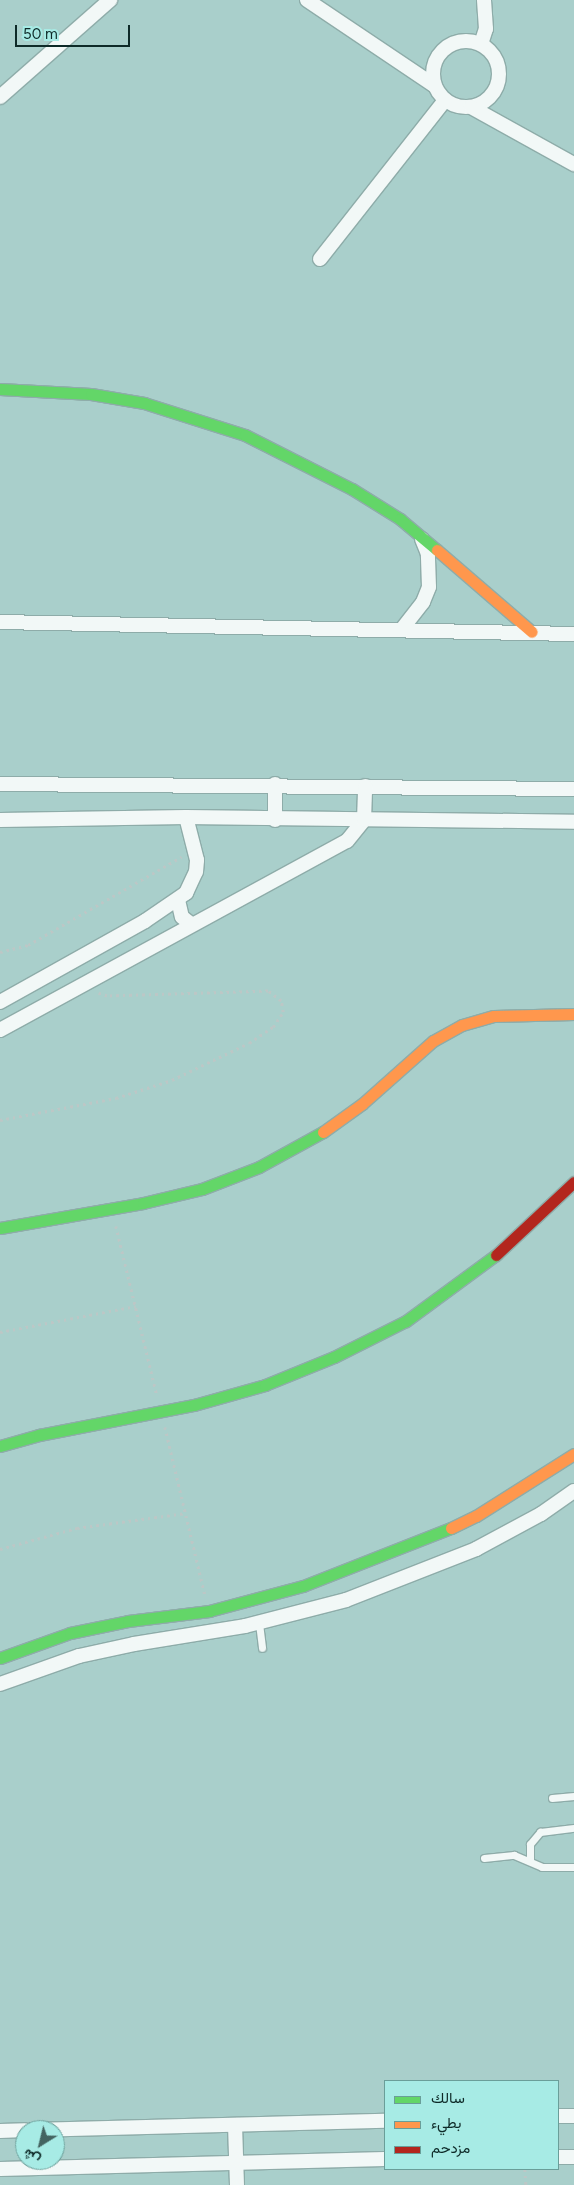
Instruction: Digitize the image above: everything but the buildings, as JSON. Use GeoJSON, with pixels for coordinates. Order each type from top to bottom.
{"type":"FeatureCollection","features":[{"type":"Feature","properties":{"kind":"street"},"geometry":{"type":"LineString","coordinates":[[0,97],[110,0]]}},
{"type":"Feature","properties":{"kind":"street"},"geometry":{"type":"LineString","coordinates":[[307,0],[435,86],[445,100],[471,107],[574,164]]}},
{"type":"Feature","properties":{"kind":"street"},"geometry":{"type":"LineString","coordinates":[[481,44],[486,29],[484,0]]}},
{"type":"Feature","properties":{"kind":"street"},"geometry":{"type":"LineString","coordinates":[[435,86],[435,60],[446,47],[463,41],[481,44],[494,57],[499,75],[493,92],[480,104],[471,107]]}},
{"type":"Feature","properties":{"kind":"street"},"geometry":{"type":"LineString","coordinates":[[320,259],[445,100]]}},
{"type":"Feature","properties":{"kind":"street"},"geometry":{"type":"LineString","coordinates":[[0,389],[91,394],[195,417],[294,458],[360,494],[400,519],[532,632]]}},
{"type":"Feature","properties":{"kind":"street"},"geometry":{"type":"LineString","coordinates":[[402,630],[423,602],[429,586],[428,554],[422,538]]}},
{"type":"Feature","properties":{"kind":"street"},"geometry":{"type":"LineString","coordinates":[[0,622],[574,634]]}},
{"type":"Feature","properties":{"kind":"street"},"geometry":{"type":"LineString","coordinates":[[0,784],[275,784],[574,789]]}},
{"type":"Feature","properties":{"kind":"street"},"geometry":{"type":"LineString","coordinates":[[275,784],[275,820]]}},
{"type":"Feature","properties":{"kind":"street"},"geometry":{"type":"LineString","coordinates":[[0,1030],[191,924],[336,848],[356,831],[364,820],[365,786]]}},
{"type":"Feature","properties":{"kind":"street"},"geometry":{"type":"LineString","coordinates":[[0,1002],[145,921],[178,900],[192,883],[196,872],[195,849],[186,817]]}},
{"type":"Feature","properties":{"kind":"street"},"geometry":{"type":"LineString","coordinates":[[0,820],[186,817],[275,820],[574,822]]}},
{"type":"Feature","properties":{"kind":"street"},"geometry":{"type":"LineString","coordinates":[[178,900],[182,917],[191,924]]}},
{"type":"Feature","properties":{"kind":"street"},"geometry":{"type":"LineString","coordinates":[[145,921],[154,927],[159,942]]}},
{"type":"Feature","properties":{"kind":"street"},"geometry":{"type":"LineString","coordinates":[[0,1228],[135,1205],[202,1189],[259,1167],[313,1139],[362,1104],[433,1041],[462,1025],[494,1016],[574,1014]]}},
{"type":"Feature","properties":{"kind":"street"},"geometry":{"type":"LineString","coordinates":[[0,1446],[39,1435],[194,1405],[266,1384],[334,1357],[406,1321],[472,1276],[533,1224],[574,1182]]}},
{"type":"Feature","properties":{"kind":"street"},"geometry":{"type":"LineString","coordinates":[[0,1658],[70,1633],[128,1621],[209,1611],[303,1586],[419,1543],[468,1520],[574,1454]]}},
{"type":"Feature","properties":{"kind":"street"},"geometry":{"type":"LineString","coordinates":[[0,1684],[79,1656],[134,1644],[259,1623],[346,1600],[476,1549],[541,1514],[574,1491]]}},
{"type":"Feature","properties":{"kind":"street"},"geometry":{"type":"LineString","coordinates":[[559,2116],[574,2116]]}},
{"type":"Feature","properties":{"kind":"street"},"geometry":{"type":"LineString","coordinates":[[65,2129],[384,2121]]}},
{"type":"Feature","properties":{"kind":"street"},"geometry":{"type":"LineString","coordinates":[[235,2125],[237,2185]]}},
{"type":"Feature","properties":{"kind":"street"},"geometry":{"type":"LineString","coordinates":[[0,2131],[15,2130]]}},
{"type":"Feature","properties":{"kind":"street"},"geometry":{"type":"LineString","coordinates":[[559,2157],[574,2157]]}},
{"type":"Feature","properties":{"kind":"street"},"geometry":{"type":"LineString","coordinates":[[0,2170],[384,2159]]}},
{"type":"Feature","properties":{"kind":"lane"},"geometry":{"type":"LineString","coordinates":[[259,1623],[262,1648]]}},
{"type":"Feature","properties":{"kind":"lane"},"geometry":{"type":"LineString","coordinates":[[552,1798],[574,1796]]}},
{"type":"Feature","properties":{"kind":"lane"},"geometry":{"type":"LineString","coordinates":[[530,1861],[530,1844],[540,1832],[574,1828]]}},
{"type":"Feature","properties":{"kind":"lane"},"geometry":{"type":"LineString","coordinates":[[484,1858],[514,1854],[547,1868],[574,1866]]}},
{"type":"Feature","properties":{"kind":"path"},"geometry":{"type":"LineString","coordinates":[[0,952],[28,945],[195,849]]}},
{"type":"Feature","properties":{"kind":"path"},"geometry":{"type":"LineString","coordinates":[[0,1120],[116,1098],[172,1080],[249,1043],[273,1027],[282,1012],[281,1001],[268,991],[107,996],[94,991],[86,982]]}},
{"type":"Feature","properties":{"kind":"path"},"geometry":{"type":"LineString","coordinates":[[0,1332],[136,1306]]}},
{"type":"Feature","properties":{"kind":"path"},"geometry":{"type":"LineString","coordinates":[[0,1549],[86,1526],[186,1513]]}},
{"type":"Feature","properties":{"kind":"path"},"geometry":{"type":"LineString","coordinates":[[526,2170],[526,2185]]}},
{"type":"Feature","properties":{"kind":"traffic: fast"},"geometry":{"type":"LineString","coordinates":[[0,389],[91,394],[144,403],[245,435],[352,489],[400,519],[437,550]]}},
{"type":"Feature","properties":{"kind":"traffic: fast"},"geometry":{"type":"LineString","coordinates":[[0,1228],[143,1203],[202,1189],[259,1167],[323,1132]]}},
{"type":"Feature","properties":{"kind":"traffic: fast"},"geometry":{"type":"LineString","coordinates":[[0,1446],[39,1435],[194,1405],[265,1385],[334,1357],[406,1321],[496,1255]]}},
{"type":"Feature","properties":{"kind":"traffic: fast"},"geometry":{"type":"LineString","coordinates":[[0,1658],[70,1633],[128,1621],[209,1611],[303,1586],[451,1528]]}},
{"type":"Feature","properties":{"kind":"traffic: slow"},"geometry":{"type":"LineString","coordinates":[[437,550],[532,632]]}},
{"type":"Feature","properties":{"kind":"traffic: slow"},"geometry":{"type":"LineString","coordinates":[[323,1132],[362,1104],[433,1041],[462,1025],[494,1016],[574,1014]]}},
{"type":"Feature","properties":{"kind":"traffic: slow"},"geometry":{"type":"LineString","coordinates":[[451,1528],[476,1516],[574,1454]]}},
{"type":"Feature","properties":{"kind":"traffic: jam"},"geometry":{"type":"LineString","coordinates":[[496,1255],[574,1182]]}}]}
